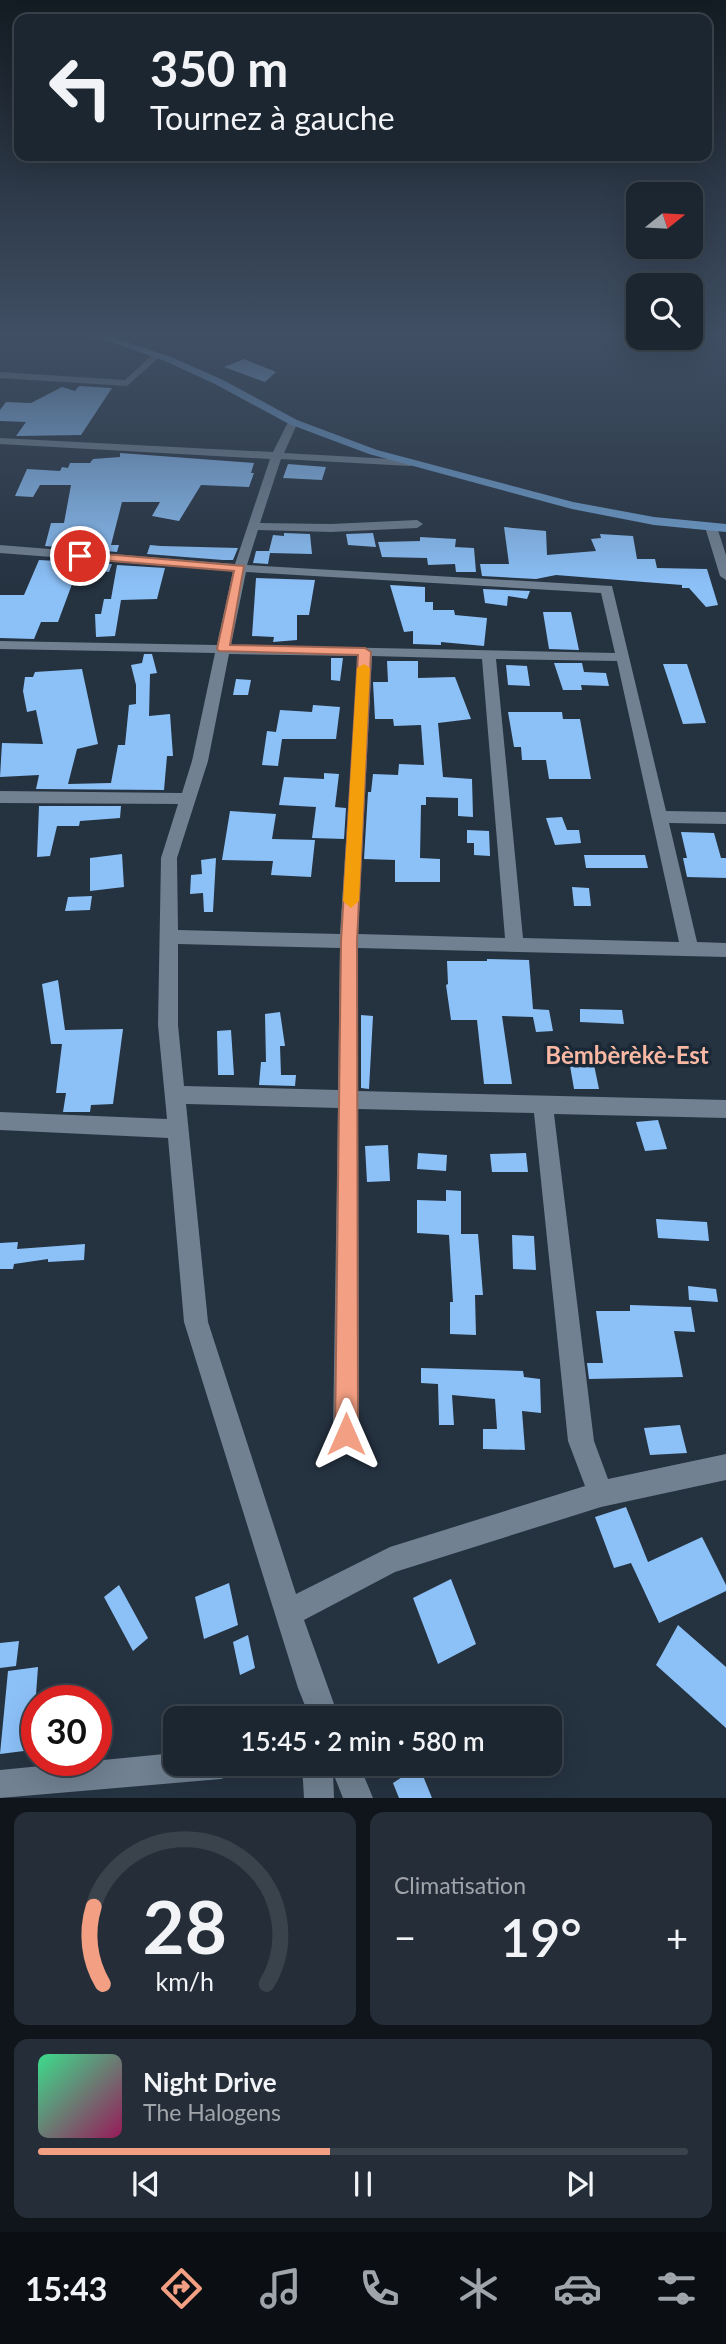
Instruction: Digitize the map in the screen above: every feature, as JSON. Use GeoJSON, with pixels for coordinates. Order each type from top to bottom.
{"type":"FeatureCollection","features":[{"type":"Feature","properties":{"kind":"main road"},"geometry":{"type":"LineString","coordinates":[[289,420],[373,452],[572,505],[654,521],[726,528]]}},
{"type":"Feature","properties":{"kind":"street"},"geometry":{"type":"LineString","coordinates":[[293,422],[277,456],[240,568],[200,761],[169,858],[168,1025],[196,1322],[320,1706]]}},
{"type":"Feature","properties":{"kind":"street"},"geometry":{"type":"LineString","coordinates":[[0,441],[410,463]]}},
{"type":"Feature","properties":{"kind":"street"},"geometry":{"type":"LineString","coordinates":[[253,526],[331,528],[416,524]]}},
{"type":"Feature","properties":{"kind":"street"},"geometry":{"type":"LineString","coordinates":[[711,527],[726,576]]}},
{"type":"Feature","properties":{"kind":"street"},"geometry":{"type":"LineString","coordinates":[[0,550],[240,568],[607,589],[690,949]]}},
{"type":"Feature","properties":{"kind":"street"},"geometry":{"type":"LineString","coordinates":[[0,645],[623,657]]}},
{"type":"Feature","properties":{"kind":"street"},"geometry":{"type":"LineString","coordinates":[[346,1434],[349,941],[365,652]]}},
{"type":"Feature","properties":{"kind":"street"},"geometry":{"type":"LineString","coordinates":[[489,654],[515,945]]}},
{"type":"Feature","properties":{"kind":"street"},"geometry":{"type":"LineString","coordinates":[[0,797],[188,799]]}},
{"type":"Feature","properties":{"kind":"street"},"geometry":{"type":"LineString","coordinates":[[659,817],[726,818]]}},
{"type":"Feature","properties":{"kind":"street"},"geometry":{"type":"LineString","coordinates":[[169,937],[726,950]]}},
{"type":"Feature","properties":{"kind":"street"},"geometry":{"type":"LineString","coordinates":[[174,1095],[726,1109]]}},
{"type":"Feature","properties":{"kind":"street"},"geometry":{"type":"LineString","coordinates":[[543,1106],[581,1441],[601,1494]]}},
{"type":"Feature","properties":{"kind":"street"},"geometry":{"type":"LineString","coordinates":[[0,1121],[178,1129]]}},
{"type":"Feature","properties":{"kind":"street"},"geometry":{"type":"LineString","coordinates":[[289,1613],[390,1560],[601,1494],[726,1467]]}},
{"type":"Feature","properties":{"kind":"street"},"geometry":{"type":"LineString","coordinates":[[312,1688],[313,1706]]}},
{"type":"Feature","properties":{"kind":"street"},"geometry":{"type":"LineString","coordinates":[[0,1785],[163,1769]]}},
{"type":"Feature","properties":{"kind":"street"},"geometry":{"type":"LineString","coordinates":[[318,1776],[319,1798]]}},
{"type":"Feature","properties":{"kind":"street"},"geometry":{"type":"LineString","coordinates":[[349,1776],[358,1798]]}},
{"type":"Feature","properties":{"kind":"building"},"geometry":{"type":"Polygon","coordinates":[[[91,420],[81,435],[16,436],[26,422],[0,421],[91,420]]]}},
{"type":"Feature","properties":{"kind":"building"},"geometry":{"type":"Polygon","coordinates":[[[120,453],[254,463],[251,473],[254,473],[249,487],[201,485],[179,521],[152,516],[160,502],[122,502],[111,545],[119,545],[117,552],[45,546],[51,523],[64,523],[71,485],[40,485],[33,497],[15,496],[27,469],[60,471],[62,467],[68,468],[70,463],[90,463],[93,459],[120,457],[120,453]]]}},
{"type":"Feature","properties":{"kind":"building"},"geometry":{"type":"Polygon","coordinates":[[[288,464],[326,467],[322,480],[283,478],[288,464]]]}},
{"type":"Feature","properties":{"kind":"building"},"geometry":{"type":"Polygon","coordinates":[[[504,527],[546,531],[547,555],[596,551],[591,539],[601,538],[600,534],[633,536],[637,559],[655,559],[657,568],[707,569],[718,605],[706,607],[689,588],[682,588],[682,585],[556,575],[536,579],[482,576],[480,564],[509,564],[504,527]]]}},
{"type":"Feature","properties":{"kind":"building"},"geometry":{"type":"Polygon","coordinates":[[[284,533],[310,534],[312,554],[270,553],[268,564],[253,563],[256,551],[269,551],[273,535],[284,536],[284,533]]]}},
{"type":"Feature","properties":{"kind":"building"},"geometry":{"type":"Polygon","coordinates":[[[373,533],[376,547],[348,545],[346,534],[373,533]]]}},
{"type":"Feature","properties":{"kind":"building"},"geometry":{"type":"Polygon","coordinates":[[[420,537],[456,539],[455,547],[474,548],[476,572],[456,572],[455,564],[428,565],[427,558],[382,557],[378,542],[420,541],[420,537]]]}},
{"type":"Feature","properties":{"kind":"building"},"geometry":{"type":"Polygon","coordinates":[[[150,545],[238,548],[233,560],[223,560],[147,554],[150,545]]]}},
{"type":"Feature","properties":{"kind":"building"},"geometry":{"type":"Polygon","coordinates":[[[39,560],[112,564],[109,572],[78,568],[58,622],[41,622],[34,639],[0,638],[0,595],[24,595],[39,560]]]}},
{"type":"Feature","properties":{"kind":"building"},"geometry":{"type":"Polygon","coordinates":[[[117,565],[165,568],[157,599],[121,600],[115,636],[96,637],[95,614],[101,614],[104,599],[111,599],[117,565]]]}},
{"type":"Feature","properties":{"kind":"building"},"geometry":{"type":"Polygon","coordinates":[[[256,578],[315,580],[309,615],[297,615],[297,640],[273,642],[274,637],[252,636],[256,578]]]}},
{"type":"Feature","properties":{"kind":"building"},"geometry":{"type":"Polygon","coordinates":[[[390,585],[425,587],[425,602],[433,602],[433,610],[454,610],[455,615],[487,618],[484,646],[441,642],[441,645],[413,644],[413,631],[404,632],[390,585]]]}},
{"type":"Feature","properties":{"kind":"building"},"geometry":{"type":"Polygon","coordinates":[[[483,589],[530,591],[527,599],[508,596],[507,606],[485,603],[483,589]]]}},
{"type":"Feature","properties":{"kind":"building"},"geometry":{"type":"Polygon","coordinates":[[[543,612],[571,612],[579,650],[549,649],[543,612]]]}},
{"type":"Feature","properties":{"kind":"building"},"geometry":{"type":"Polygon","coordinates":[[[144,654],[152,654],[157,673],[150,674],[149,716],[170,714],[173,756],[167,756],[164,790],[36,789],[39,775],[0,777],[2,743],[43,744],[36,710],[27,712],[23,691],[25,677],[33,677],[35,672],[82,669],[98,744],[77,749],[68,784],[111,783],[118,745],[125,745],[129,705],[136,704],[136,685],[131,665],[142,663],[144,654]]]}},
{"type":"Feature","properties":{"kind":"building"},"geometry":{"type":"Polygon","coordinates":[[[331,658],[343,658],[340,681],[331,680],[331,658]]]}},
{"type":"Feature","properties":{"kind":"building"},"geometry":{"type":"Polygon","coordinates":[[[387,661],[418,661],[418,678],[455,677],[471,719],[438,723],[443,777],[472,779],[473,817],[458,816],[458,798],[426,797],[426,805],[421,805],[420,858],[440,859],[440,882],[395,882],[395,860],[364,859],[368,792],[371,792],[373,774],[398,775],[399,764],[424,765],[421,725],[394,726],[393,719],[375,719],[373,682],[388,682],[387,661]]]}},
{"type":"Feature","properties":{"kind":"building"},"geometry":{"type":"Polygon","coordinates":[[[554,663],[582,663],[584,672],[606,673],[609,686],[581,685],[582,690],[563,690],[554,663]]]}},
{"type":"Feature","properties":{"kind":"building"},"geometry":{"type":"Polygon","coordinates":[[[663,664],[687,664],[706,723],[683,724],[663,664]]]}},
{"type":"Feature","properties":{"kind":"building"},"geometry":{"type":"Polygon","coordinates":[[[506,665],[527,666],[530,686],[508,685],[506,665]]]}},
{"type":"Feature","properties":{"kind":"building"},"geometry":{"type":"Polygon","coordinates":[[[236,679],[251,680],[248,695],[233,695],[236,679]]]}},
{"type":"Feature","properties":{"kind":"building"},"geometry":{"type":"Polygon","coordinates":[[[313,705],[340,707],[336,739],[282,739],[278,766],[262,765],[267,731],[276,732],[280,710],[312,712],[313,705]]]}},
{"type":"Feature","properties":{"kind":"building"},"geometry":{"type":"Polygon","coordinates":[[[508,712],[562,712],[563,719],[580,719],[591,779],[549,779],[546,760],[522,760],[521,747],[514,747],[508,712]]]}},
{"type":"Feature","properties":{"kind":"building"},"geometry":{"type":"Polygon","coordinates":[[[324,773],[339,774],[335,807],[346,808],[344,839],[312,838],[316,807],[279,805],[284,777],[324,779],[324,773]]]}},
{"type":"Feature","properties":{"kind":"building"},"geometry":{"type":"Polygon","coordinates":[[[39,806],[121,806],[120,818],[80,821],[79,826],[57,826],[50,856],[37,857],[39,806]]]}},
{"type":"Feature","properties":{"kind":"building"},"geometry":{"type":"Polygon","coordinates":[[[230,811],[276,814],[272,839],[315,840],[311,877],[271,875],[273,861],[222,860],[230,811]]]}},
{"type":"Feature","properties":{"kind":"building"},"geometry":{"type":"Polygon","coordinates":[[[562,817],[567,830],[579,830],[581,843],[555,845],[546,818],[562,817]]]}},
{"type":"Feature","properties":{"kind":"building"},"geometry":{"type":"Polygon","coordinates":[[[467,830],[489,831],[490,856],[474,855],[474,843],[467,843],[467,830]]]}},
{"type":"Feature","properties":{"kind":"building"},"geometry":{"type":"Polygon","coordinates":[[[681,832],[714,833],[721,858],[726,858],[726,878],[687,877],[683,858],[687,858],[681,832]]]}},
{"type":"Feature","properties":{"kind":"building"},"geometry":{"type":"Polygon","coordinates":[[[122,854],[124,887],[90,891],[90,858],[122,854]]]}},
{"type":"Feature","properties":{"kind":"building"},"geometry":{"type":"Polygon","coordinates":[[[584,855],[645,855],[648,868],[586,868],[584,855]]]}},
{"type":"Feature","properties":{"kind":"building"},"geometry":{"type":"Polygon","coordinates":[[[216,858],[213,912],[204,912],[203,893],[190,894],[191,875],[202,874],[201,860],[216,858]]]}},
{"type":"Feature","properties":{"kind":"building"},"geometry":{"type":"Polygon","coordinates":[[[572,887],[589,888],[591,906],[574,906],[572,887]]]}},
{"type":"Feature","properties":{"kind":"building"},"geometry":{"type":"Polygon","coordinates":[[[92,896],[90,910],[65,911],[68,897],[92,896]]]}},
{"type":"Feature","properties":{"kind":"building"},"geometry":{"type":"Polygon","coordinates":[[[529,960],[533,1009],[549,1010],[553,1031],[536,1032],[533,1017],[502,1016],[512,1084],[484,1084],[477,1020],[451,1020],[446,985],[447,961],[529,960]]]}},
{"type":"Feature","properties":{"kind":"building"},"geometry":{"type":"Polygon","coordinates":[[[58,980],[65,1030],[123,1029],[113,1104],[91,1105],[90,1112],[63,1112],[66,1093],[56,1093],[62,1044],[51,1044],[42,984],[58,980]]]}},
{"type":"Feature","properties":{"kind":"building"},"geometry":{"type":"Polygon","coordinates":[[[580,1009],[622,1010],[624,1024],[580,1022],[580,1009]]]}},
{"type":"Feature","properties":{"kind":"building"},"geometry":{"type":"Polygon","coordinates":[[[280,1012],[285,1046],[280,1046],[281,1075],[296,1075],[295,1086],[259,1085],[261,1062],[266,1062],[265,1014],[280,1012]]]}},
{"type":"Feature","properties":{"kind":"building"},"geometry":{"type":"Polygon","coordinates":[[[361,1015],[373,1016],[369,1089],[361,1088],[361,1015]]]}},
{"type":"Feature","properties":{"kind":"building"},"geometry":{"type":"Polygon","coordinates":[[[231,1030],[234,1075],[218,1075],[217,1031],[231,1030]]]}},
{"type":"Feature","properties":{"kind":"building"},"geometry":{"type":"Polygon","coordinates":[[[569,1060],[593,1060],[599,1089],[574,1089],[569,1060]]]}},
{"type":"Feature","properties":{"kind":"building"},"geometry":{"type":"Polygon","coordinates":[[[658,1120],[667,1149],[645,1151],[636,1122],[658,1120]]]}},
{"type":"Feature","properties":{"kind":"building"},"geometry":{"type":"Polygon","coordinates":[[[388,1145],[390,1181],[367,1182],[365,1146],[388,1145]]]}},
{"type":"Feature","properties":{"kind":"building"},"geometry":{"type":"Polygon","coordinates":[[[418,1153],[447,1155],[446,1171],[417,1169],[418,1153]]]}},
{"type":"Feature","properties":{"kind":"building"},"geometry":{"type":"Polygon","coordinates":[[[526,1153],[528,1172],[492,1172],[490,1154],[526,1153]]]}},
{"type":"Feature","properties":{"kind":"building"},"geometry":{"type":"Polygon","coordinates":[[[446,1190],[461,1191],[461,1234],[478,1234],[483,1295],[475,1295],[476,1335],[450,1334],[450,1302],[453,1302],[449,1235],[417,1233],[417,1200],[446,1201],[446,1190]]]}},
{"type":"Feature","properties":{"kind":"building"},"geometry":{"type":"Polygon","coordinates":[[[656,1219],[707,1222],[709,1241],[658,1238],[656,1219]]]}},
{"type":"Feature","properties":{"kind":"building"},"geometry":{"type":"Polygon","coordinates":[[[512,1235],[534,1236],[536,1270],[513,1269],[512,1235]]]}},
{"type":"Feature","properties":{"kind":"building"},"geometry":{"type":"Polygon","coordinates":[[[18,1242],[17,1249],[85,1244],[84,1260],[48,1262],[48,1259],[14,1264],[13,1269],[0,1269],[0,1243],[18,1242]]]}},
{"type":"Feature","properties":{"kind":"building"},"geometry":{"type":"Polygon","coordinates":[[[688,1286],[716,1289],[718,1302],[689,1300],[688,1286]]]}},
{"type":"Feature","properties":{"kind":"building"},"geometry":{"type":"Polygon","coordinates":[[[630,1305],[691,1307],[695,1332],[674,1331],[683,1377],[589,1379],[587,1363],[603,1363],[596,1311],[630,1311],[630,1305]]]}},
{"type":"Feature","properties":{"kind":"building"},"geometry":{"type":"Polygon","coordinates":[[[421,1368],[523,1371],[524,1377],[540,1379],[541,1413],[522,1411],[525,1450],[483,1449],[483,1429],[497,1429],[495,1399],[452,1395],[454,1425],[439,1425],[438,1384],[421,1383],[421,1368]]]}},
{"type":"Feature","properties":{"kind":"building"},"geometry":{"type":"Polygon","coordinates":[[[680,1425],[687,1453],[650,1455],[644,1428],[680,1425]]]}},
{"type":"Feature","properties":{"kind":"building"},"geometry":{"type":"Polygon","coordinates":[[[626,1507],[648,1562],[702,1537],[726,1585],[726,1591],[659,1623],[631,1563],[614,1568],[595,1517],[626,1507]]]}},
{"type":"Feature","properties":{"kind":"building"},"geometry":{"type":"Polygon","coordinates":[[[451,1579],[476,1644],[438,1664],[413,1598],[451,1579]]]}},
{"type":"Feature","properties":{"kind":"building"},"geometry":{"type":"Polygon","coordinates":[[[229,1583],[238,1625],[204,1639],[195,1597],[229,1583]]]}},
{"type":"Feature","properties":{"kind":"building"},"geometry":{"type":"Polygon","coordinates":[[[119,1585],[148,1638],[133,1651],[104,1597],[119,1585]]]}},
{"type":"Feature","properties":{"kind":"building"},"geometry":{"type":"Polygon","coordinates":[[[678,1625],[726,1667],[726,1728],[656,1665],[678,1625]]]}},
{"type":"Feature","properties":{"kind":"building"},"geometry":{"type":"Polygon","coordinates":[[[248,1635],[255,1668],[240,1675],[233,1642],[248,1635]]]}},
{"type":"Feature","properties":{"kind":"building"},"geometry":{"type":"Polygon","coordinates":[[[19,1641],[16,1666],[0,1668],[0,1643],[19,1641]]]}},
{"type":"Feature","properties":{"kind":"building"},"geometry":{"type":"Polygon","coordinates":[[[38,1667],[37,1685],[21,1685],[21,1751],[0,1754],[8,1671],[38,1667]]]}},
{"type":"Feature","properties":{"kind":"building"},"geometry":{"type":"Polygon","coordinates":[[[404,1776],[423,1776],[432,1798],[399,1798],[393,1783],[404,1776]]]}},
{"type":"Feature","properties":{"kind":"slow traffic"},"geometry":{"type":"LineString","coordinates":[[351,901],[364,668]]}},
{"type":"Feature","properties":{"kind":"district","name":"Bèmbèrèkè-Est"},"geometry":{"type":"Point","coordinates":[627,1056]}},
{"type":"Feature","properties":{"kind":"route"},"geometry":{"type":"LineString","coordinates":[[80,556],[240,568],[223,649],[365,652],[349,941],[346,1434]]}}]}
